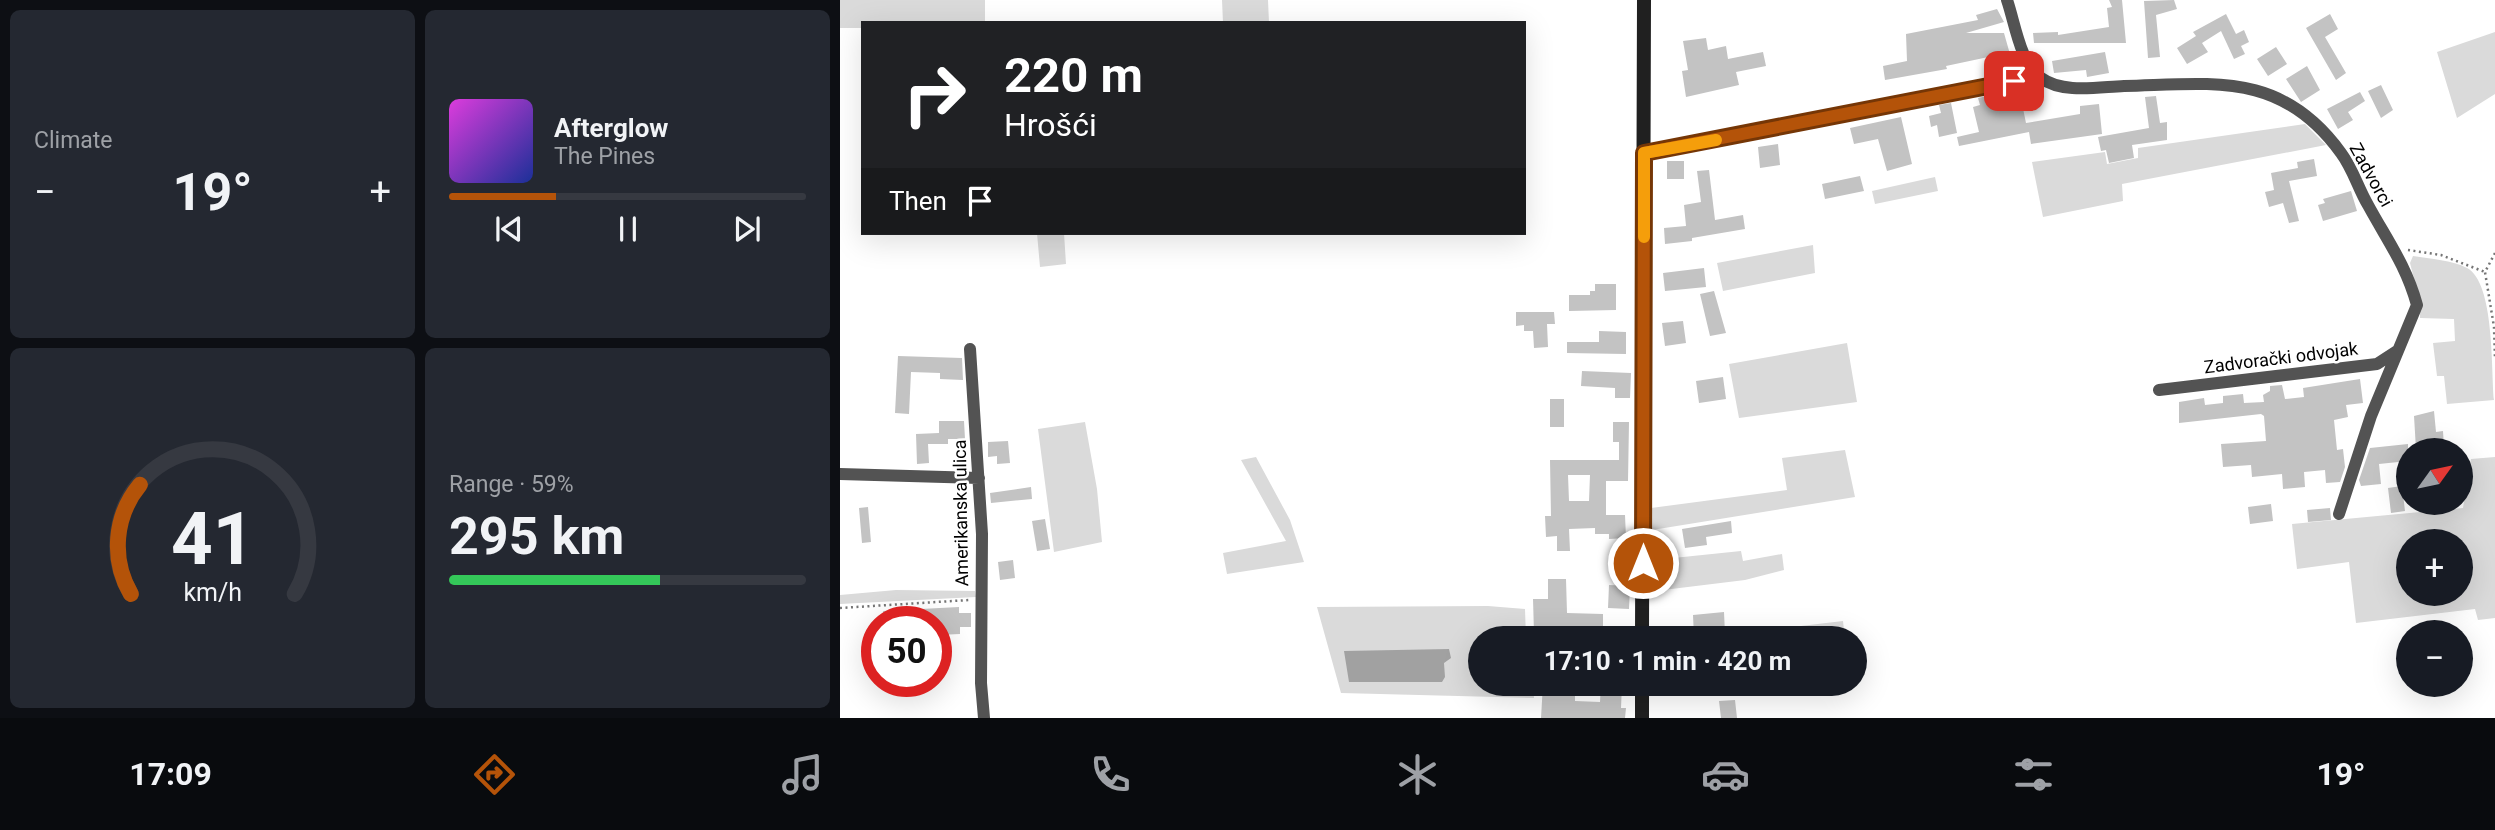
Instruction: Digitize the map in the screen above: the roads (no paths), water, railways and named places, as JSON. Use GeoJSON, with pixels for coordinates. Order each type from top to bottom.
{"type":"FeatureCollection","features":[{"type":"Feature","properties":{"kind":"main road"},"geometry":{"type":"LineString","coordinates":[[1642,626],[1644,0]]}},
{"type":"Feature","properties":{"kind":"main road"},"geometry":{"type":"LineString","coordinates":[[1642,696],[1642,718]]}},
{"type":"Feature","properties":{"kind":"street"},"geometry":{"type":"LineString","coordinates":[[1644,153],[1773,131],[2038,76],[2030,65],[2007,0]]}},
{"type":"Feature","properties":{"kind":"street","name":"Zadvorci"},"geometry":{"type":"LineString","coordinates":[[2038,76],[2057,86],[2069,88],[2221,83],[2245,86],[2296,110],[2328,137],[2355,176],[2365,201],[2395,248],[2417,305],[2371,416],[2339,514]]}},
{"type":"Feature","properties":{"kind":"street","name":"Zadvorački odvojak"},"geometry":{"type":"LineString","coordinates":[[2159,390],[2377,364],[2389,358],[2401,346]]}},
{"type":"Feature","properties":{"kind":"street","name":"Amerikanska ulica"},"geometry":{"type":"LineString","coordinates":[[970,349],[979,478],[984,718]]}},
{"type":"Feature","properties":{"kind":"street"},"geometry":{"type":"LineString","coordinates":[[840,474],[979,478]]}}]}
